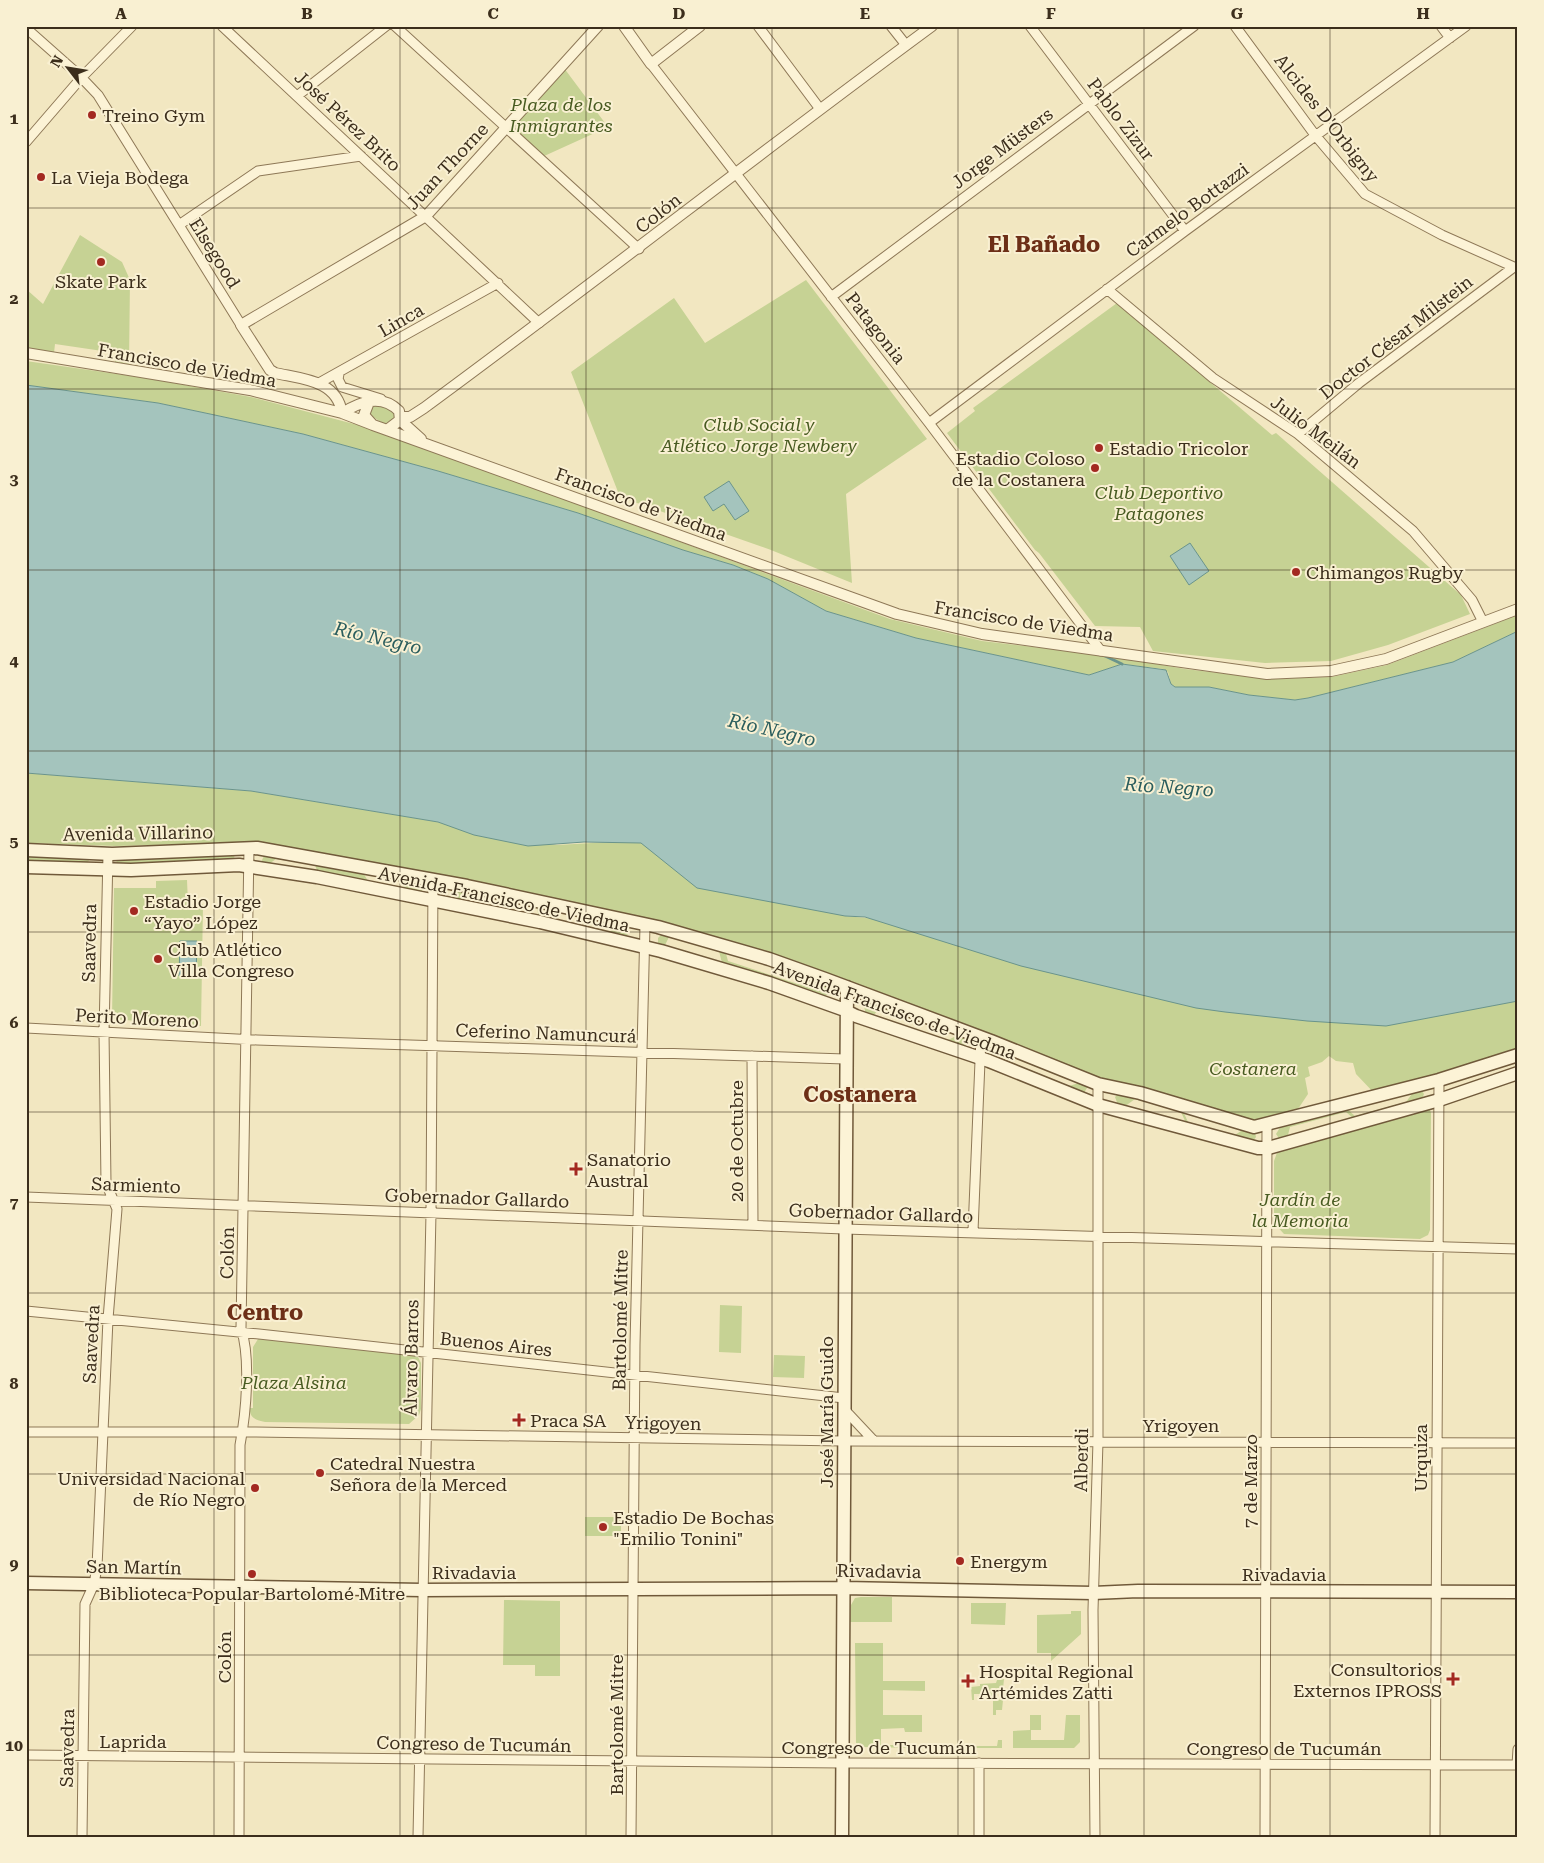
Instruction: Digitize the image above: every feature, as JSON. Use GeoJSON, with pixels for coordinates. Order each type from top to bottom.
{"type":"FeatureCollection","features":[{"type":"Feature","properties":{"kind":"main road","name":"Avenida Villarino"},"geometry":{"type":"LineString","coordinates":[[26,850],[108,854],[249,848]]}},
{"type":"Feature","properties":{"kind":"main road","name":"Avenida Francisco de Viedma"},"geometry":{"type":"LineString","coordinates":[[249,848],[433,880],[645,925],[769,959],[981,1037],[1098,1084],[1140,1093],[1254,1128],[1439,1080],[1498,1063],[1518,1055]]}},
{"type":"Feature","properties":{"kind":"main road","name":"Avenida Villarino"},"geometry":{"type":"LineString","coordinates":[[26,867],[106,870],[239,864],[249,866]]}},
{"type":"Feature","properties":{"kind":"main road","name":"Avenida Francisco de Viedma"},"geometry":{"type":"LineString","coordinates":[[249,866],[317,877],[540,922],[645,947],[769,983],[980,1058],[1098,1105],[1258,1148],[1268,1148],[1439,1100],[1518,1073]]}},
{"type":"Feature","properties":{"kind":"main road","name":"José María Guido"},"geometry":{"type":"LineString","coordinates":[[842,1837],[845,1059],[847,987]]}},
{"type":"Feature","properties":{"kind":"main road","name":"San Martín"},"geometry":{"type":"LineString","coordinates":[[26,1583],[241,1586]]}},
{"type":"Feature","properties":{"kind":"main road","name":"Rivadavia"},"geometry":{"type":"LineString","coordinates":[[241,1586],[422,1590],[844,1588],[1093,1593],[1518,1592]]}},
{"type":"Feature","properties":{"kind":"street"},"geometry":{"type":"LineString","coordinates":[[26,142],[82,77],[132,26]]}},
{"type":"Feature","properties":{"kind":"street","name":"José Pérez Brito"},"geometry":{"type":"LineString","coordinates":[[222,26],[498,282],[539,323]]}},
{"type":"Feature","properties":{"kind":"street"},"geometry":{"type":"LineString","coordinates":[[297,96],[386,26]]}},
{"type":"Feature","properties":{"kind":"street"},"geometry":{"type":"LineString","coordinates":[[395,26],[639,248]]}},
{"type":"Feature","properties":{"kind":"street","name":"Juan Thorne"},"geometry":{"type":"LineString","coordinates":[[241,325],[426,216],[598,26]]}},
{"type":"Feature","properties":{"kind":"street","name":"Patagonia"},"geometry":{"type":"LineString","coordinates":[[624,26],[651,64],[929,423],[1101,650]]}},
{"type":"Feature","properties":{"kind":"street"},"geometry":{"type":"LineString","coordinates":[[651,64],[700,26]]}},
{"type":"Feature","properties":{"kind":"street"},"geometry":{"type":"LineString","coordinates":[[758,26],[820,109]]}},
{"type":"Feature","properties":{"kind":"street"},"geometry":{"type":"LineString","coordinates":[[892,26],[906,45]]}},
{"type":"Feature","properties":{"kind":"street","name":"Colón"},"geometry":{"type":"LineString","coordinates":[[401,419],[410,417],[424,408],[539,323],[932,26]]}},
{"type":"Feature","properties":{"kind":"street","name":"Pablo Zizur"},"geometry":{"type":"LineString","coordinates":[[1030,26],[1185,231]]}},
{"type":"Feature","properties":{"kind":"street","name":"Jorge Müsters"},"geometry":{"type":"LineString","coordinates":[[831,297],[1194,26]]}},
{"type":"Feature","properties":{"kind":"street","name":"Alcides D'Orbigny"},"geometry":{"type":"LineString","coordinates":[[1235,26],[1316,135],[1357,186],[1374,201],[1514,267]]}},
{"type":"Feature","properties":{"kind":"street"},"geometry":{"type":"LineString","coordinates":[[1441,26],[1450,38]]}},
{"type":"Feature","properties":{"kind":"street","name":"Carmelo Bottazzi"},"geometry":{"type":"LineString","coordinates":[[929,423],[1185,231],[1466,26]]}},
{"type":"Feature","properties":{"kind":"street","name":"Elsegood"},"geometry":{"type":"LineString","coordinates":[[26,28],[82,77],[98,95],[178,226],[270,370],[275,373],[319,383]]}},
{"type":"Feature","properties":{"kind":"street"},"geometry":{"type":"LineString","coordinates":[[178,226],[258,171],[361,156]]}},
{"type":"Feature","properties":{"kind":"street","name":"Doctor César Milstein"},"geometry":{"type":"LineString","coordinates":[[1298,434],[1359,383],[1514,267]]}},
{"type":"Feature","properties":{"kind":"street","name":"Linca"},"geometry":{"type":"LineString","coordinates":[[319,383],[340,374],[498,282]]}},
{"type":"Feature","properties":{"kind":"street","name":"Julio Meilán"},"geometry":{"type":"LineString","coordinates":[[1107,289],[1213,378],[1298,434],[1413,531],[1472,600],[1483,622]]}},
{"type":"Feature","properties":{"kind":"street","name":"Francisco de Viedma"},"geometry":{"type":"LineString","coordinates":[[26,353],[250,390],[342,413],[897,614],[982,634],[1266,674],[1331,671],[1386,659],[1518,609]]}},
{"type":"Feature","properties":{"kind":"street"},"geometry":{"type":"LineString","coordinates":[[340,374],[338,379],[342,387],[381,400]]}},
{"type":"Feature","properties":{"kind":"street"},"geometry":{"type":"LineString","coordinates":[[319,383],[335,395],[342,413],[369,402],[381,400]]}},
{"type":"Feature","properties":{"kind":"street","name":"Francisco de Viedma"},"geometry":{"type":"LineString","coordinates":[[381,400],[396,408],[401,419],[423,442]]}},
{"type":"Feature","properties":{"kind":"street"},"geometry":{"type":"LineString","coordinates":[[369,402],[364,415],[373,425]]}},
{"type":"Feature","properties":{"kind":"street"},"geometry":{"type":"LineString","coordinates":[[387,430],[401,419]]}},
{"type":"Feature","properties":{"kind":"street","name":"Colón"},"geometry":{"type":"LineString","coordinates":[[239,1837],[240,1445],[245,1419],[246,1350],[241,1328],[249,848]]}},
{"type":"Feature","properties":{"kind":"street","name":"Saavedra"},"geometry":{"type":"LineString","coordinates":[[82,1837],[85,1604],[94,1584],[97,1567],[108,1319],[117,1209],[106,1183],[104,1032],[106,870],[108,854]]}},
{"type":"Feature","properties":{"kind":"street","name":"Álvaro Barros"},"geometry":{"type":"LineString","coordinates":[[418,1837],[431,1213],[433,880]]}},
{"type":"Feature","properties":{"kind":"street","name":"Bartolomé Mitre"},"geometry":{"type":"LineString","coordinates":[[631,1837],[634,1376],[645,925]]}},
{"type":"Feature","properties":{"kind":"street","name":"Perito Moreno"},"geometry":{"type":"LineString","coordinates":[[26,1028],[247,1040]]}},
{"type":"Feature","properties":{"kind":"street"},"geometry":{"type":"LineString","coordinates":[[973,1232],[981,1037]]}},
{"type":"Feature","properties":{"kind":"street","name":"Ceferino Namuncurá"},"geometry":{"type":"LineString","coordinates":[[247,1040],[845,1059]]}},
{"type":"Feature","properties":{"kind":"street","name":"20 de Octubre"},"geometry":{"type":"LineString","coordinates":[[752,1056],[753,1225]]}},
{"type":"Feature","properties":{"kind":"street","name":"Urquiza"},"geometry":{"type":"LineString","coordinates":[[1435,1837],[1439,1080]]}},
{"type":"Feature","properties":{"kind":"street","name":"Alberdi"},"geometry":{"type":"LineString","coordinates":[[1094,1837],[1093,1593],[1098,1441],[1098,1084]]}},
{"type":"Feature","properties":{"kind":"street","name":"7 de Marzo"},"geometry":{"type":"LineString","coordinates":[[1264,1837],[1267,1592],[1266,1242],[1268,1125]]}},
{"type":"Feature","properties":{"kind":"street","name":"Sarmiento"},"geometry":{"type":"LineString","coordinates":[[26,1197],[244,1204]]}},
{"type":"Feature","properties":{"kind":"street","name":"Gobernador Gallardo"},"geometry":{"type":"LineString","coordinates":[[244,1204],[844,1229],[1518,1249]]}},
{"type":"Feature","properties":{"kind":"street","name":"Buenos Aires"},"geometry":{"type":"LineString","coordinates":[[26,1311],[634,1376],[844,1403]]}},
{"type":"Feature","properties":{"kind":"street"},"geometry":{"type":"LineString","coordinates":[[844,1403],[874,1441]]}},
{"type":"Feature","properties":{"kind":"street","name":"Yrigoyen"},"geometry":{"type":"LineString","coordinates":[[26,1432],[333,1433],[843,1442],[1518,1443]]}},
{"type":"Feature","properties":{"kind":"street"},"geometry":{"type":"LineString","coordinates":[[1518,1749],[1518,1765]]}},
{"type":"Feature","properties":{"kind":"street","name":"Laprida"},"geometry":{"type":"LineString","coordinates":[[26,1755],[239,1758]]}},
{"type":"Feature","properties":{"kind":"street","name":"Congreso de Tucumán"},"geometry":{"type":"LineString","coordinates":[[239,1758],[979,1764],[1518,1765]]}},
{"type":"Feature","properties":{"kind":"street"},"geometry":{"type":"LineString","coordinates":[[979,1764],[979,1837]]}},
{"type":"Feature","properties":{"kind":"green space","name":"Plaza de los Inmigrantes"},"geometry":{"type":"Polygon","coordinates":[[[564,68],[608,127],[542,157],[513,128],[513,125],[564,68]]]}},
{"type":"Feature","properties":{"kind":"green space"},"geometry":{"type":"Polygon","coordinates":[[[80,235],[122,262],[130,280],[129,364],[115,362],[116,353],[55,344],[54,353],[26,348],[26,289],[43,304],[80,235]]]}},
{"type":"Feature","properties":{"kind":"green space","name":"Club Social y Atlético Jorge Newbery"},"geometry":{"type":"Polygon","coordinates":[[[806,280],[927,439],[846,494],[852,583],[771,550],[620,497],[571,372],[674,298],[705,343],[806,280]]]}},
{"type":"Feature","properties":{"kind":"green space","name":"Club Deportivo Patagones"},"geometry":{"type":"Polygon","coordinates":[[[1117,303],[1272,435],[1276,433],[1461,595],[1470,614],[1388,645],[1331,661],[1265,663],[1153,651],[1140,627],[1095,626],[947,433],[975,411],[973,408],[1117,303]]]}},
{"type":"Feature","properties":{"kind":"green space"},"geometry":{"type":"Polygon","coordinates":[[[26,361],[145,378],[251,397],[373,429],[890,619],[982,641],[1103,655],[1185,669],[1270,679],[1331,677],[1387,665],[1518,615],[1518,631],[1453,662],[1295,700],[1249,695],[1209,687],[1175,687],[1171,684],[1168,672],[1163,669],[1122,664],[1089,675],[916,638],[826,611],[768,579],[733,565],[683,550],[578,513],[438,471],[303,434],[158,403],[26,385],[26,361]]]}},
{"type":"Feature","properties":{"kind":"green space"},"geometry":{"type":"Polygon","coordinates":[[[374,405],[385,405],[395,414],[394,419],[384,424],[370,415],[371,407],[374,405]]]}},
{"type":"Feature","properties":{"kind":"green space","name":"Costanera"},"geometry":{"type":"Polygon","coordinates":[[[26,773],[251,791],[438,822],[481,836],[557,845],[627,841],[641,843],[845,916],[1518,980],[1518,1050],[1375,1094],[1356,1074],[1353,1063],[1336,1061],[1329,1056],[1322,1062],[1308,1067],[1310,1076],[1305,1078],[1308,1094],[1294,1115],[1255,1124],[1099,1079],[770,954],[434,875],[262,842],[116,846],[26,843],[26,773]]]}},
{"type":"Feature","properties":{"kind":"green space"},"geometry":{"type":"Polygon","coordinates":[[[265,854],[362,871],[368,881],[401,888],[413,880],[423,884],[424,888],[421,892],[318,873],[315,865],[276,859],[266,866],[261,862],[265,854]]]}},
{"type":"Feature","properties":{"kind":"green space"},"geometry":{"type":"Polygon","coordinates":[[[232,855],[235,857],[232,859],[119,864],[116,862],[119,859],[232,855]]]}},
{"type":"Feature","properties":{"kind":"green space"},"geometry":{"type":"Polygon","coordinates":[[[26,856],[88,859],[89,861],[86,863],[26,861],[26,856]]]}},
{"type":"Feature","properties":{"kind":"green space","name":"Club Atlético Villa Congreso"},"geometry":{"type":"Polygon","coordinates":[[[187,880],[188,904],[203,904],[201,1026],[112,1019],[114,888],[156,888],[156,881],[187,880]]]}},
{"type":"Feature","properties":{"kind":"green space"},"geometry":{"type":"Polygon","coordinates":[[[456,888],[539,906],[542,916],[609,932],[622,925],[629,929],[629,933],[626,936],[539,918],[537,908],[469,893],[458,901],[453,900],[450,893],[456,888]]]}},
{"type":"Feature","properties":{"kind":"green space"},"geometry":{"type":"Polygon","coordinates":[[[662,934],[725,950],[728,961],[813,989],[825,983],[832,988],[832,993],[824,996],[722,963],[719,951],[669,937],[664,947],[658,943],[658,938],[662,934]]]}},
{"type":"Feature","properties":{"kind":"green space"},"geometry":{"type":"Polygon","coordinates":[[[867,1002],[872,1002],[968,1038],[968,1043],[964,1046],[944,1042],[958,1035],[880,1008],[872,1017],[866,1015],[864,1006],[867,1002]]]}},
{"type":"Feature","properties":{"kind":"green space"},"geometry":{"type":"Polygon","coordinates":[[[992,1047],[1002,1050],[996,1056],[1069,1086],[1082,1082],[1088,1086],[1084,1093],[993,1057],[989,1054],[992,1047]]]}},
{"type":"Feature","properties":{"kind":"green space"},"geometry":{"type":"Polygon","coordinates":[[[1414,1091],[1422,1091],[1424,1094],[1421,1101],[1354,1119],[1346,1112],[1290,1127],[1287,1139],[1281,1141],[1276,1134],[1281,1126],[1347,1109],[1355,1116],[1406,1102],[1414,1091]]]}},
{"type":"Feature","properties":{"kind":"green space"},"geometry":{"type":"Polygon","coordinates":[[[1118,1094],[1182,1109],[1188,1122],[1235,1135],[1244,1129],[1255,1133],[1256,1137],[1253,1141],[1186,1123],[1181,1112],[1135,1099],[1124,1107],[1118,1105],[1115,1097],[1118,1094]]]}},
{"type":"Feature","properties":{"kind":"green space","name":"Jardín de la Memoria"},"geometry":{"type":"Polygon","coordinates":[[[1429,1107],[1431,1113],[1430,1230],[1428,1235],[1420,1239],[1284,1234],[1274,1223],[1274,1161],[1278,1150],[1429,1107]]]}},
{"type":"Feature","properties":{"kind":"green space"},"geometry":{"type":"Polygon","coordinates":[[[720,1305],[742,1306],[741,1353],[719,1352],[720,1305]]]}},
{"type":"Feature","properties":{"kind":"green space","name":"Plaza Alsina"},"geometry":{"type":"Polygon","coordinates":[[[264,1338],[417,1355],[421,1363],[421,1409],[419,1415],[409,1424],[265,1422],[256,1419],[250,1411],[250,1408],[253,1408],[253,1347],[258,1339],[264,1338]]]}},
{"type":"Feature","properties":{"kind":"green space"},"geometry":{"type":"Polygon","coordinates":[[[774,1355],[805,1356],[804,1378],[773,1377],[774,1355]]]}},
{"type":"Feature","properties":{"kind":"green space","name":"Estadio De Bochas \"Emilio Tonini\""},"geometry":{"type":"Polygon","coordinates":[[[585,1517],[621,1517],[621,1536],[585,1536],[585,1517]]]}},
{"type":"Feature","properties":{"kind":"green space"},"geometry":{"type":"Polygon","coordinates":[[[892,1597],[892,1622],[850,1622],[851,1605],[855,1598],[892,1597]]]}},
{"type":"Feature","properties":{"kind":"green space"},"geometry":{"type":"Polygon","coordinates":[[[504,1600],[560,1601],[560,1676],[535,1676],[535,1665],[503,1665],[504,1600]]]}},
{"type":"Feature","properties":{"kind":"green space"},"geometry":{"type":"Polygon","coordinates":[[[971,1603],[1006,1603],[1005,1625],[971,1624],[971,1603]]]}},
{"type":"Feature","properties":{"kind":"green space"},"geometry":{"type":"Polygon","coordinates":[[[1071,1611],[1081,1611],[1081,1634],[1051,1661],[1051,1653],[1037,1653],[1037,1615],[1071,1614],[1071,1611]]]}},
{"type":"Feature","properties":{"kind":"green space"},"geometry":{"type":"Polygon","coordinates":[[[855,1643],[883,1643],[883,1681],[925,1681],[925,1691],[883,1690],[883,1715],[922,1715],[922,1732],[905,1732],[904,1728],[881,1729],[881,1745],[923,1745],[922,1748],[861,1747],[856,1743],[855,1643]]]}},
{"type":"Feature","properties":{"kind":"green space"},"geometry":{"type":"Polygon","coordinates":[[[1004,1679],[1003,1689],[994,1689],[994,1699],[1003,1700],[1002,1710],[996,1710],[996,1715],[993,1715],[993,1701],[988,1701],[987,1694],[974,1694],[974,1700],[972,1700],[971,1687],[980,1686],[980,1684],[996,1683],[997,1680],[1004,1679]]]}},
{"type":"Feature","properties":{"kind":"green space"},"geometry":{"type":"Polygon","coordinates":[[[1030,1715],[1041,1715],[1041,1730],[1031,1730],[1031,1740],[1064,1740],[1066,1715],[1080,1715],[1080,1742],[1074,1748],[1013,1748],[1013,1731],[1030,1730],[1030,1715]]]}},
{"type":"Feature","properties":{"kind":"green space"},"geometry":{"type":"Polygon","coordinates":[[[998,1740],[1002,1740],[1002,1748],[932,1748],[932,1746],[997,1746],[998,1740]]]}},
{"type":"Feature","properties":{"kind":"water","name":"Río Negro"},"geometry":{"type":"Polygon","coordinates":[[[26,385],[158,403],[303,434],[438,471],[578,513],[683,550],[733,565],[768,579],[826,611],[916,638],[1089,675],[1122,664],[1166,670],[1171,684],[1175,687],[1209,687],[1249,695],[1295,700],[1453,662],[1518,631],[1518,1001],[1386,1026],[1307,1021],[1196,1008],[1021,966],[865,917],[845,916],[697,888],[641,843],[584,842],[528,846],[474,835],[438,822],[251,791],[26,773],[26,385]]]}},
{"type":"Feature","properties":{"kind":"water"},"geometry":{"type":"Polygon","coordinates":[[[729,481],[749,511],[735,520],[724,504],[713,511],[704,497],[729,481]]]}},
{"type":"Feature","properties":{"kind":"water"},"geometry":{"type":"Polygon","coordinates":[[[1190,543],[1209,571],[1189,585],[1170,556],[1190,543]]]}},
{"type":"Feature","properties":{"kind":"water"},"geometry":{"type":"Polygon","coordinates":[[[180,941],[197,941],[196,976],[179,976],[180,941]]]}},
{"type":"Feature","properties":{"kind":"waterway"},"geometry":{"type":"LineString","coordinates":[[1103,655],[1122,664]]}},
{"type":"Feature","properties":{"kind":"place","name":"Treino Gym"},"geometry":{"type":"Point","coordinates":[92,115]}},
{"type":"Feature","properties":{"kind":"place","name":"La Vieja Bodega"},"geometry":{"type":"Point","coordinates":[41,177]}},
{"type":"Feature","properties":{"kind":"place","name":"Skate Park"},"geometry":{"type":"Point","coordinates":[101,262]}},
{"type":"Feature","properties":{"kind":"place","name":"Estadio Tricolor"},"geometry":{"type":"Point","coordinates":[1099,448]}},
{"type":"Feature","properties":{"kind":"place","name":"Estadio Coloso de la Costanera"},"geometry":{"type":"Point","coordinates":[1095,468]}},
{"type":"Feature","properties":{"kind":"place","name":"Chimangos Rugby"},"geometry":{"type":"Point","coordinates":[1296,572]}},
{"type":"Feature","properties":{"kind":"place","name":"Estadio Jorge “Yayo” López"},"geometry":{"type":"Point","coordinates":[134,911]}},
{"type":"Feature","properties":{"kind":"place","name":"Club Atlético Villa Congreso"},"geometry":{"type":"Point","coordinates":[158,959]}},
{"type":"Feature","properties":{"kind":"place","name":"Sanatorio Austral"},"geometry":{"type":"Point","coordinates":[576,1169]}},
{"type":"Feature","properties":{"kind":"place","name":"Praca SA"},"geometry":{"type":"Point","coordinates":[519,1420]}},
{"type":"Feature","properties":{"kind":"place","name":"Catedral Nuestra Señora de la Merced"},"geometry":{"type":"Point","coordinates":[320,1473]}},
{"type":"Feature","properties":{"kind":"place","name":"Universidad Nacional de Río Negro"},"geometry":{"type":"Point","coordinates":[255,1488]}},
{"type":"Feature","properties":{"kind":"place","name":"Estadio De Bochas \"Emilio Tonini\""},"geometry":{"type":"Point","coordinates":[603,1527]}},
{"type":"Feature","properties":{"kind":"place","name":"Energym"},"geometry":{"type":"Point","coordinates":[960,1561]}},
{"type":"Feature","properties":{"kind":"place","name":"Biblioteca Popular Bartolomé Mitre"},"geometry":{"type":"Point","coordinates":[252,1574]}},
{"type":"Feature","properties":{"kind":"place","name":"Consultorios Externos IPROSS"},"geometry":{"type":"Point","coordinates":[1453,1679]}},
{"type":"Feature","properties":{"kind":"place","name":"Hospital Regional Artémides Zatti"},"geometry":{"type":"Point","coordinates":[968,1681]}},
{"type":"Feature","properties":{"kind":"district","name":"El Bañado"},"geometry":{"type":"Point","coordinates":[1044,244]}},
{"type":"Feature","properties":{"kind":"district","name":"Costanera"},"geometry":{"type":"Point","coordinates":[860,1094]}},
{"type":"Feature","properties":{"kind":"district","name":"Centro"},"geometry":{"type":"Point","coordinates":[265,1312]}}]}
